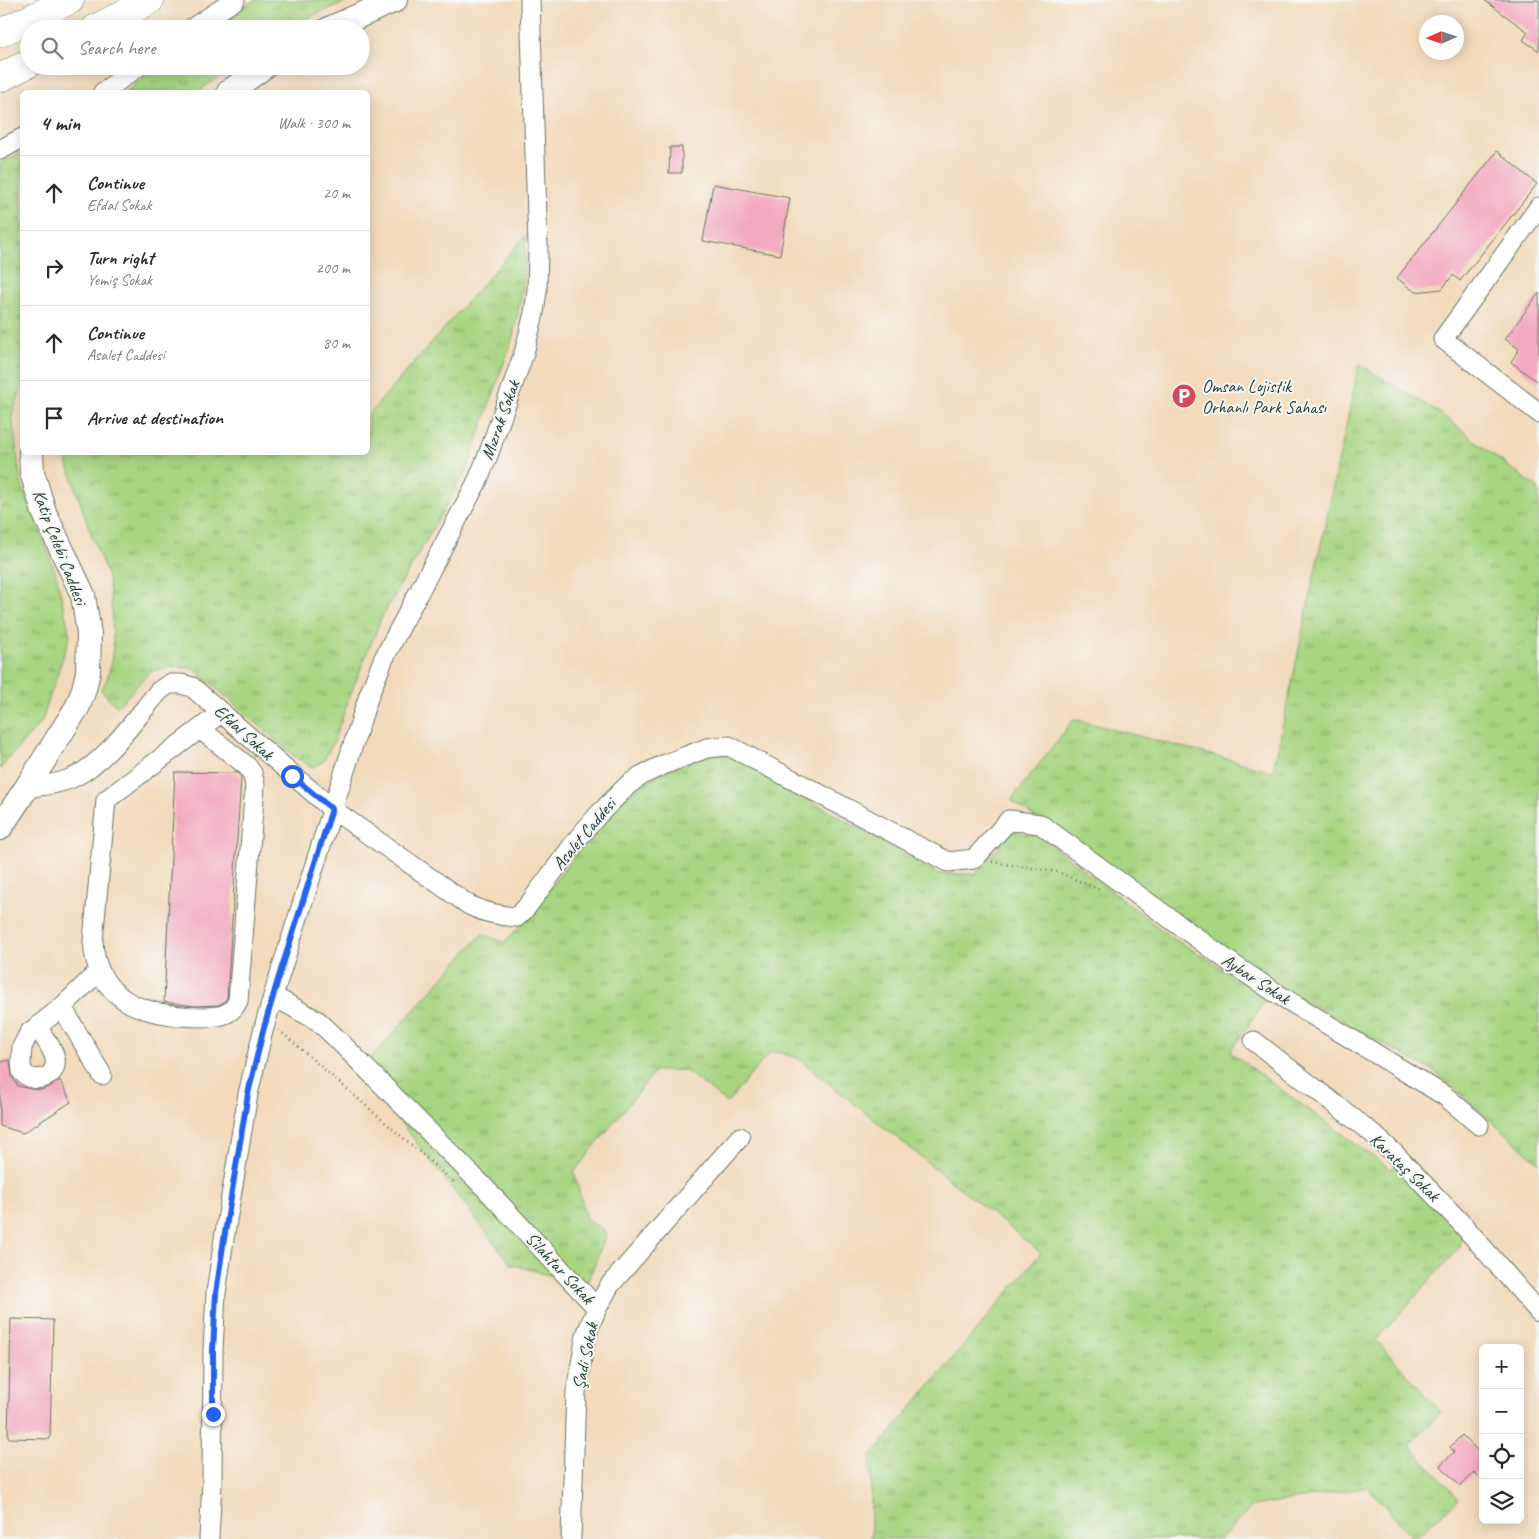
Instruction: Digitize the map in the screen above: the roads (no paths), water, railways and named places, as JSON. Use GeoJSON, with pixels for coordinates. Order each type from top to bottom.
{"type":"FeatureCollection","features":[{"type":"Feature","properties":{"kind":"highway"},"geometry":{"type":"LineString","coordinates":[[28,20],[70,0]]}},
{"type":"Feature","properties":{"kind":"highway"},"geometry":{"type":"LineString","coordinates":[[112,20],[150,0]]}},
{"type":"Feature","properties":{"kind":"highway"},"geometry":{"type":"LineString","coordinates":[[0,33],[20,24]]}},
{"type":"Feature","properties":{"kind":"highway"},"geometry":{"type":"LineString","coordinates":[[0,78],[20,68]]}},
{"type":"Feature","properties":{"kind":"main road"},"geometry":{"type":"LineString","coordinates":[[349,20],[395,0]]}},
{"type":"Feature","properties":{"kind":"main road"},"geometry":{"type":"LineString","coordinates":[[232,90],[252,75]]}},
{"type":"Feature","properties":{"kind":"main road","name":"Katip Çelebi Caddesi"},"geometry":{"type":"LineString","coordinates":[[0,828],[78,706],[88,672],[89,634],[82,595],[44,512],[32,472],[31,455]]}},
{"type":"Feature","properties":{"kind":"street"},"geometry":{"type":"LineString","coordinates":[[205,20],[235,0]]}},
{"type":"Feature","properties":{"kind":"street","name":"Mızrak Sokak"},"geometry":{"type":"LineString","coordinates":[[209,1539],[216,1293],[248,1094],[273,996],[369,695],[383,660],[477,482],[524,353],[534,313],[537,291],[538,248],[530,0]]}},
{"type":"Feature","properties":{"kind":"street"},"geometry":{"type":"LineString","coordinates":[[106,90],[127,75]]}},
{"type":"Feature","properties":{"kind":"street"},"geometry":{"type":"LineString","coordinates":[[0,150],[20,139]]}},
{"type":"Feature","properties":{"kind":"street"},"geometry":{"type":"LineString","coordinates":[[1539,207],[1443,339],[1539,413]]}},
{"type":"Feature","properties":{"kind":"street","name":"Efdal Sokak"},"geometry":{"type":"LineString","coordinates":[[27,788],[60,783],[87,770],[105,754],[159,691],[169,684],[181,684],[192,687],[332,809],[469,905],[493,915],[517,917]]}},
{"type":"Feature","properties":{"kind":"street"},"geometry":{"type":"LineString","coordinates":[[200,729],[247,766],[252,772],[255,786],[238,1001],[231,1010],[219,1016],[195,1017],[162,1013],[135,1006],[126,1001],[110,988],[99,971],[93,941],[106,800],[222,712]]}},
{"type":"Feature","properties":{"kind":"street","name":"Asalet Caddesi"},"geometry":{"type":"LineString","coordinates":[[517,917],[526,908],[578,836],[628,785],[663,765],[706,748],[729,746],[948,862],[974,859],[1009,820],[1040,824]]}},
{"type":"Feature","properties":{"kind":"street","name":"Aybar Sokak"},"geometry":{"type":"LineString","coordinates":[[1040,824],[1234,965],[1276,993],[1445,1096],[1479,1125]]}},
{"type":"Feature","properties":{"kind":"street"},"geometry":{"type":"LineString","coordinates":[[37,1027],[62,1007],[99,971]]}},
{"type":"Feature","properties":{"kind":"street","name":"Silahtar Sokak"},"geometry":{"type":"LineString","coordinates":[[273,996],[318,1022],[334,1036],[485,1188],[597,1308]]}},
{"type":"Feature","properties":{"kind":"street"},"geometry":{"type":"LineString","coordinates":[[62,1007],[102,1075]]}},
{"type":"Feature","properties":{"kind":"street","name":"Karataş Sokak"},"geometry":{"type":"LineString","coordinates":[[1254,1041],[1395,1154],[1463,1225],[1539,1312]]}},
{"type":"Feature","properties":{"kind":"street","name":"Şadi Sokak"},"geometry":{"type":"LineString","coordinates":[[571,1539],[576,1392],[586,1335],[597,1308],[610,1284],[740,1137]]}},
{"type":"Feature","properties":{"kind":"place","name":"Omsan Lojistik Orhanlı Park Sahası"},"geometry":{"type":"Point","coordinates":[1184,396]}}]}
